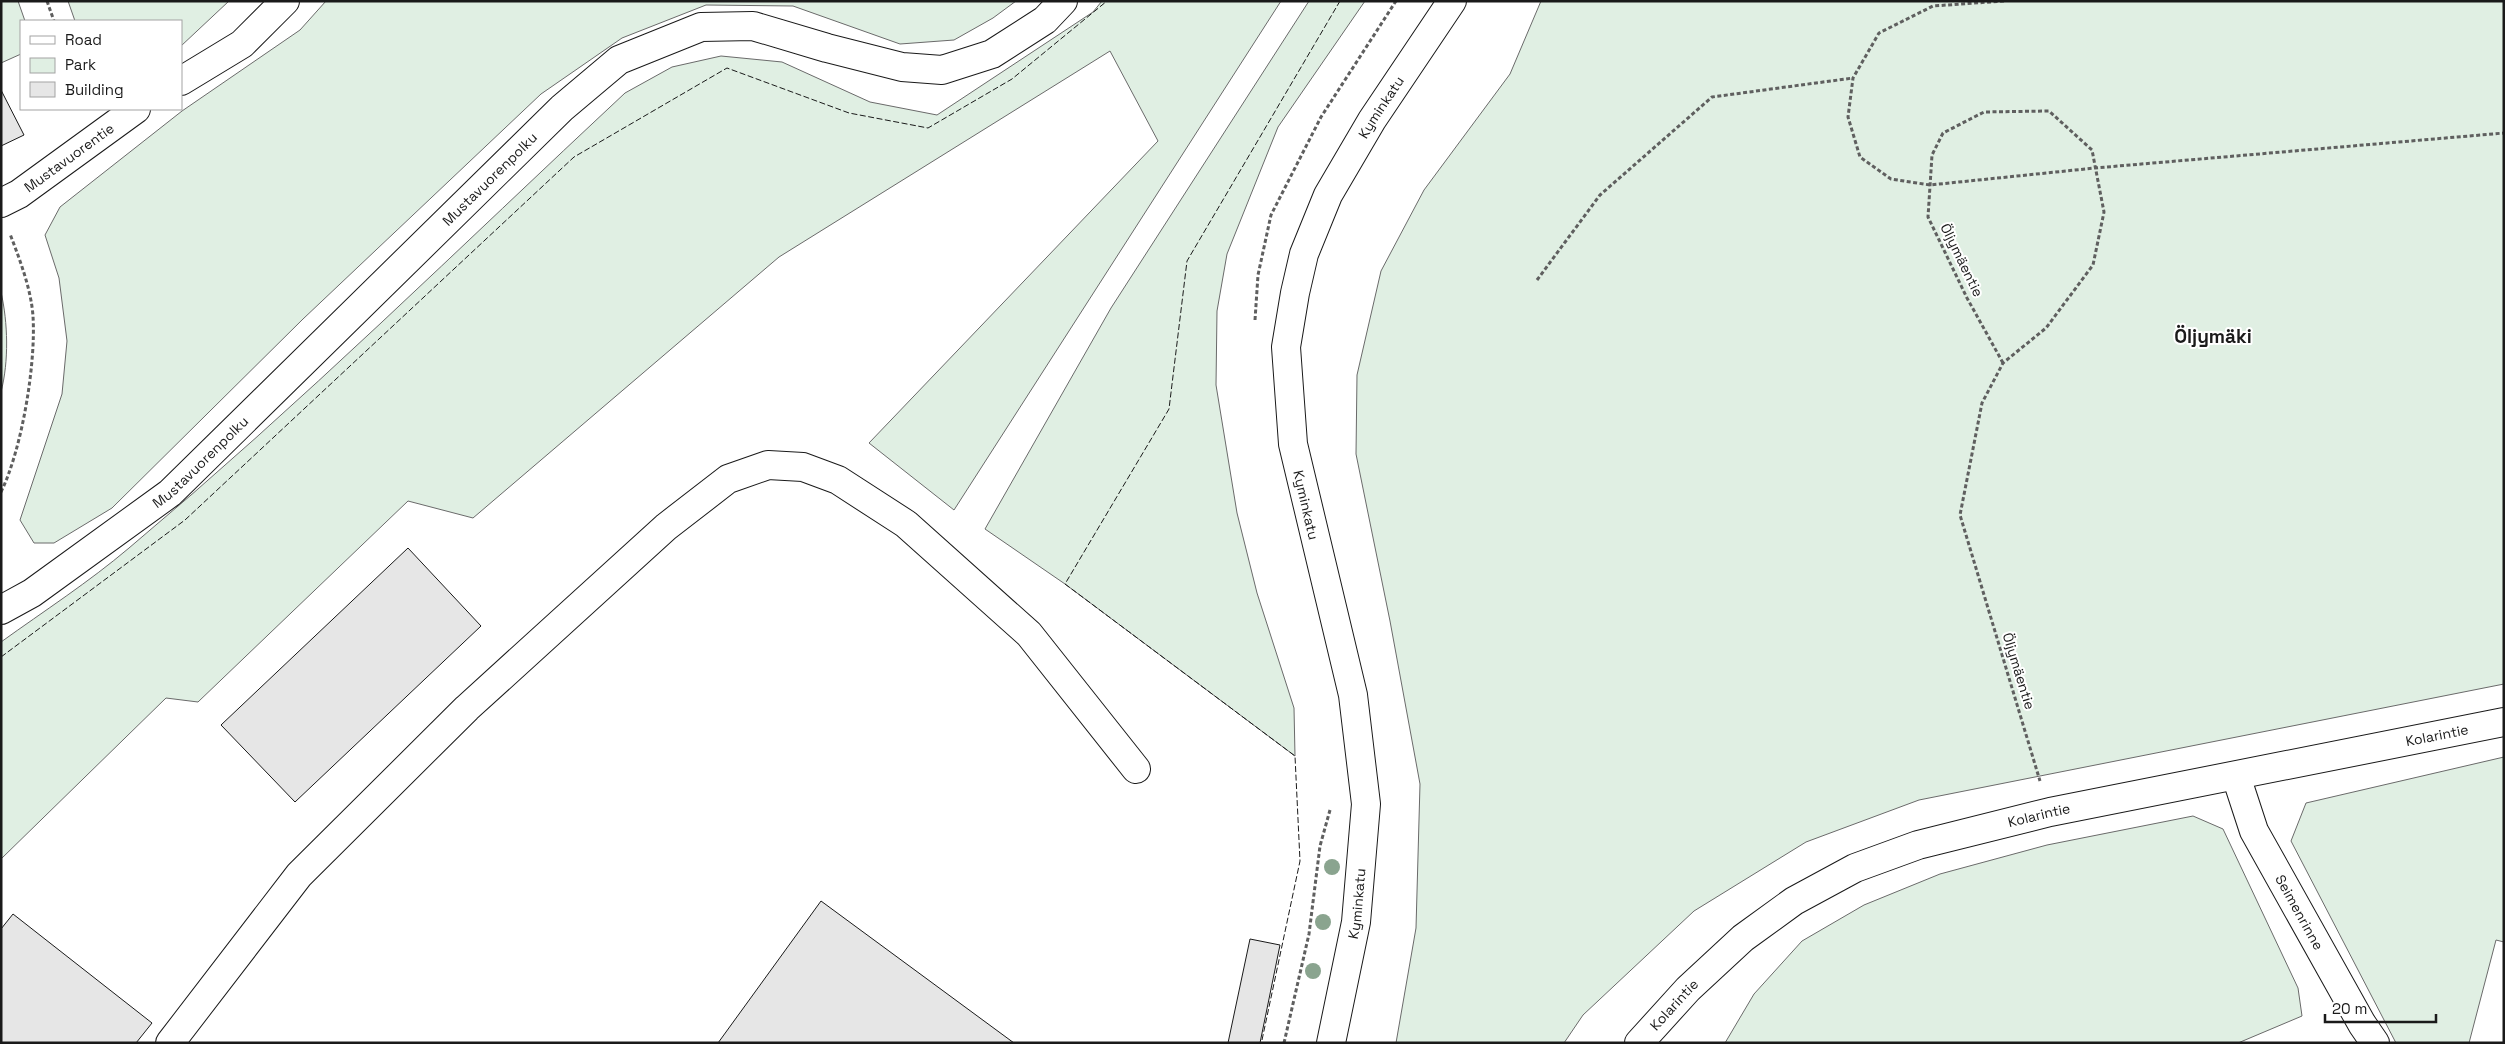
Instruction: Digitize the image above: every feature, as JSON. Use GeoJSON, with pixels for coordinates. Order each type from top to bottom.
{"type":"FeatureCollection","features":[{"type":"Feature","properties":{"kind":"street"},"geometry":{"type":"LineString","coordinates":[[182,80],[242,44],[285,1]]}},
{"type":"Feature","properties":{"kind":"street","name":"Mustavuorenpolku"},"geometry":{"type":"LineString","coordinates":[[1,610],[32,593],[170,493],[562,108],[619,60],[701,28],[753,26],[827,48],[902,67],[942,70],[992,54],[1045,20],[1063,1]]}},
{"type":"Feature","properties":{"kind":"street","name":"Kyminkatu"},"geometry":{"type":"LineString","coordinates":[[1331,1043],[1356,922],[1366,804],[1353,696],[1293,444],[1286,347],[1294,293],[1304,254],[1328,195],[1367,127],[1452,1]]}},
{"type":"Feature","properties":{"kind":"street","name":"Mustavuorentie"},"geometry":{"type":"LineString","coordinates":[[4,215],[19,194],[135,110]]}},
{"type":"Feature","properties":{"kind":"street"},"geometry":{"type":"LineString","coordinates":[[170,1043],[299,874],[467,708],[666,527],[728,479],[768,465],[803,467],[838,480],[906,524],[1029,634],[1136,769]]}},
{"type":"Feature","properties":{"kind":"street","name":"Kolarintie"},"geometry":{"type":"LineString","coordinates":[[1639,1043],[1688,989],[1743,938],[1794,901],[1855,868],[1918,845],[2050,812],[2504,722]]}},
{"type":"Feature","properties":{"kind":"street","name":"Seimenrinne"},"geometry":{"type":"LineString","coordinates":[[2236,776],[2254,831],[2362,1024],[2375,1043]]}},
{"type":"Feature","properties":{"kind":"path"},"geometry":{"type":"LineString","coordinates":[[47,1],[54,20]]}},
{"type":"Feature","properties":{"kind":"path"},"geometry":{"type":"LineString","coordinates":[[2004,1],[1933,6],[1878,33],[1853,78],[1848,117],[1860,158],[1891,179],[1930,185],[2095,168],[2504,133]]}},
{"type":"Feature","properties":{"kind":"path"},"geometry":{"type":"LineString","coordinates":[[1538,280],[1600,195],[1712,97],[1853,78]]}},
{"type":"Feature","properties":{"kind":"path","name":"Öljymäentie"},"geometry":{"type":"LineString","coordinates":[[2003,363],[1967,298],[1928,217],[1932,155],[1943,133],[1984,112],[2049,111],[2092,150],[2104,212],[2093,265],[2046,328],[2003,363],[1982,403],[1960,515],[2050,812]]}},
{"type":"Feature","properties":{"kind":"path"},"geometry":{"type":"LineString","coordinates":[[1,492],[8,479],[30,392],[33,315],[21,262],[4,215]]}},
{"type":"Feature","properties":{"kind":"green space"},"geometry":{"type":"Polygon","coordinates":[[[1,1],[18,1],[25,20],[20,20],[20,54],[1,63],[1,1]]]}},
{"type":"Feature","properties":{"kind":"green space"},"geometry":{"type":"Polygon","coordinates":[[[68,1],[229,1],[182,45],[182,20],[75,20],[68,1]]]}},
{"type":"Feature","properties":{"kind":"green space"},"geometry":{"type":"Polygon","coordinates":[[[326,1],[1016,1],[993,18],[954,40],[900,44],[793,6],[706,5],[622,38],[541,94],[303,319],[112,508],[54,543],[34,543],[20,520],[62,394],[67,341],[59,278],[45,235],[60,207],[182,111],[300,30],[326,1]]]}},
{"type":"Feature","properties":{"kind":"green space"},"geometry":{"type":"Polygon","coordinates":[[[1102,1],[1281,1],[954,510],[869,443],[1158,141],[1110,51],[779,257],[473,518],[408,501],[198,702],[166,698],[1,859],[1,642],[98,573],[256,438],[625,93],[672,67],[721,56],[782,62],[870,102],[937,115],[1093,12],[1102,1]]]}},
{"type":"Feature","properties":{"kind":"green space"},"geometry":{"type":"Polygon","coordinates":[[[1309,1],[1365,1],[1278,127],[1227,254],[1217,311],[1216,385],[1237,513],[1257,593],[1294,708],[1295,756],[1065,584],[985,529],[1111,308],[1309,1]]]}},
{"type":"Feature","properties":{"kind":"green space"},"geometry":{"type":"Polygon","coordinates":[[[1541,1],[2504,1],[2504,684],[1919,800],[1806,842],[1694,911],[1583,1015],[1564,1043],[1396,1043],[1416,928],[1420,784],[1390,621],[1356,454],[1357,375],[1381,271],[1424,190],[1510,74],[1541,1]]]}},
{"type":"Feature","properties":{"kind":"green space"},"geometry":{"type":"Polygon","coordinates":[[[1,292],[7,342],[4,380],[1,392],[1,292]]]}},
{"type":"Feature","properties":{"kind":"green space"},"geometry":{"type":"Polygon","coordinates":[[[2504,757],[2504,942],[2496,940],[2469,1043],[2396,1043],[2291,841],[2306,803],[2504,757]]]}},
{"type":"Feature","properties":{"kind":"green space"},"geometry":{"type":"Polygon","coordinates":[[[2193,816],[2223,829],[2298,988],[2302,1016],[2238,1043],[1725,1043],[1754,994],[1802,941],[1864,905],[1940,874],[2047,845],[2193,816]]]}},
{"type":"Feature","properties":{"kind":"building"},"geometry":{"type":"Polygon","coordinates":[[[1,90],[24,135],[1,146],[1,90]]]}},
{"type":"Feature","properties":{"kind":"building"},"geometry":{"type":"Polygon","coordinates":[[[408,548],[481,626],[295,802],[221,725],[408,548]]]}},
{"type":"Feature","properties":{"kind":"building"},"geometry":{"type":"Polygon","coordinates":[[[821,901],[1014,1043],[718,1043],[821,901]]]}},
{"type":"Feature","properties":{"kind":"building"},"geometry":{"type":"Polygon","coordinates":[[[13,914],[152,1023],[136,1043],[1,1043],[1,929],[13,914]]]}},
{"type":"Feature","properties":{"kind":"building"},"geometry":{"type":"Polygon","coordinates":[[[1250,939],[1280,945],[1260,1043],[1228,1043],[1250,939]]]}},
{"type":"Feature","properties":{"kind":"fence"},"geometry":{"type":"LineString","coordinates":[[1,657],[185,520],[574,157],[727,68],[849,113],[928,128],[1012,79],[1107,1]]}},
{"type":"Feature","properties":{"kind":"fence"},"geometry":{"type":"LineString","coordinates":[[1262,1040],[1300,861],[1295,756],[1065,584],[1169,409],[1187,261],[1340,1]]}},
{"type":"Feature","properties":{"kind":"district","name":"Öljymäki"},"geometry":{"type":"Point","coordinates":[2213,336]}}]}
